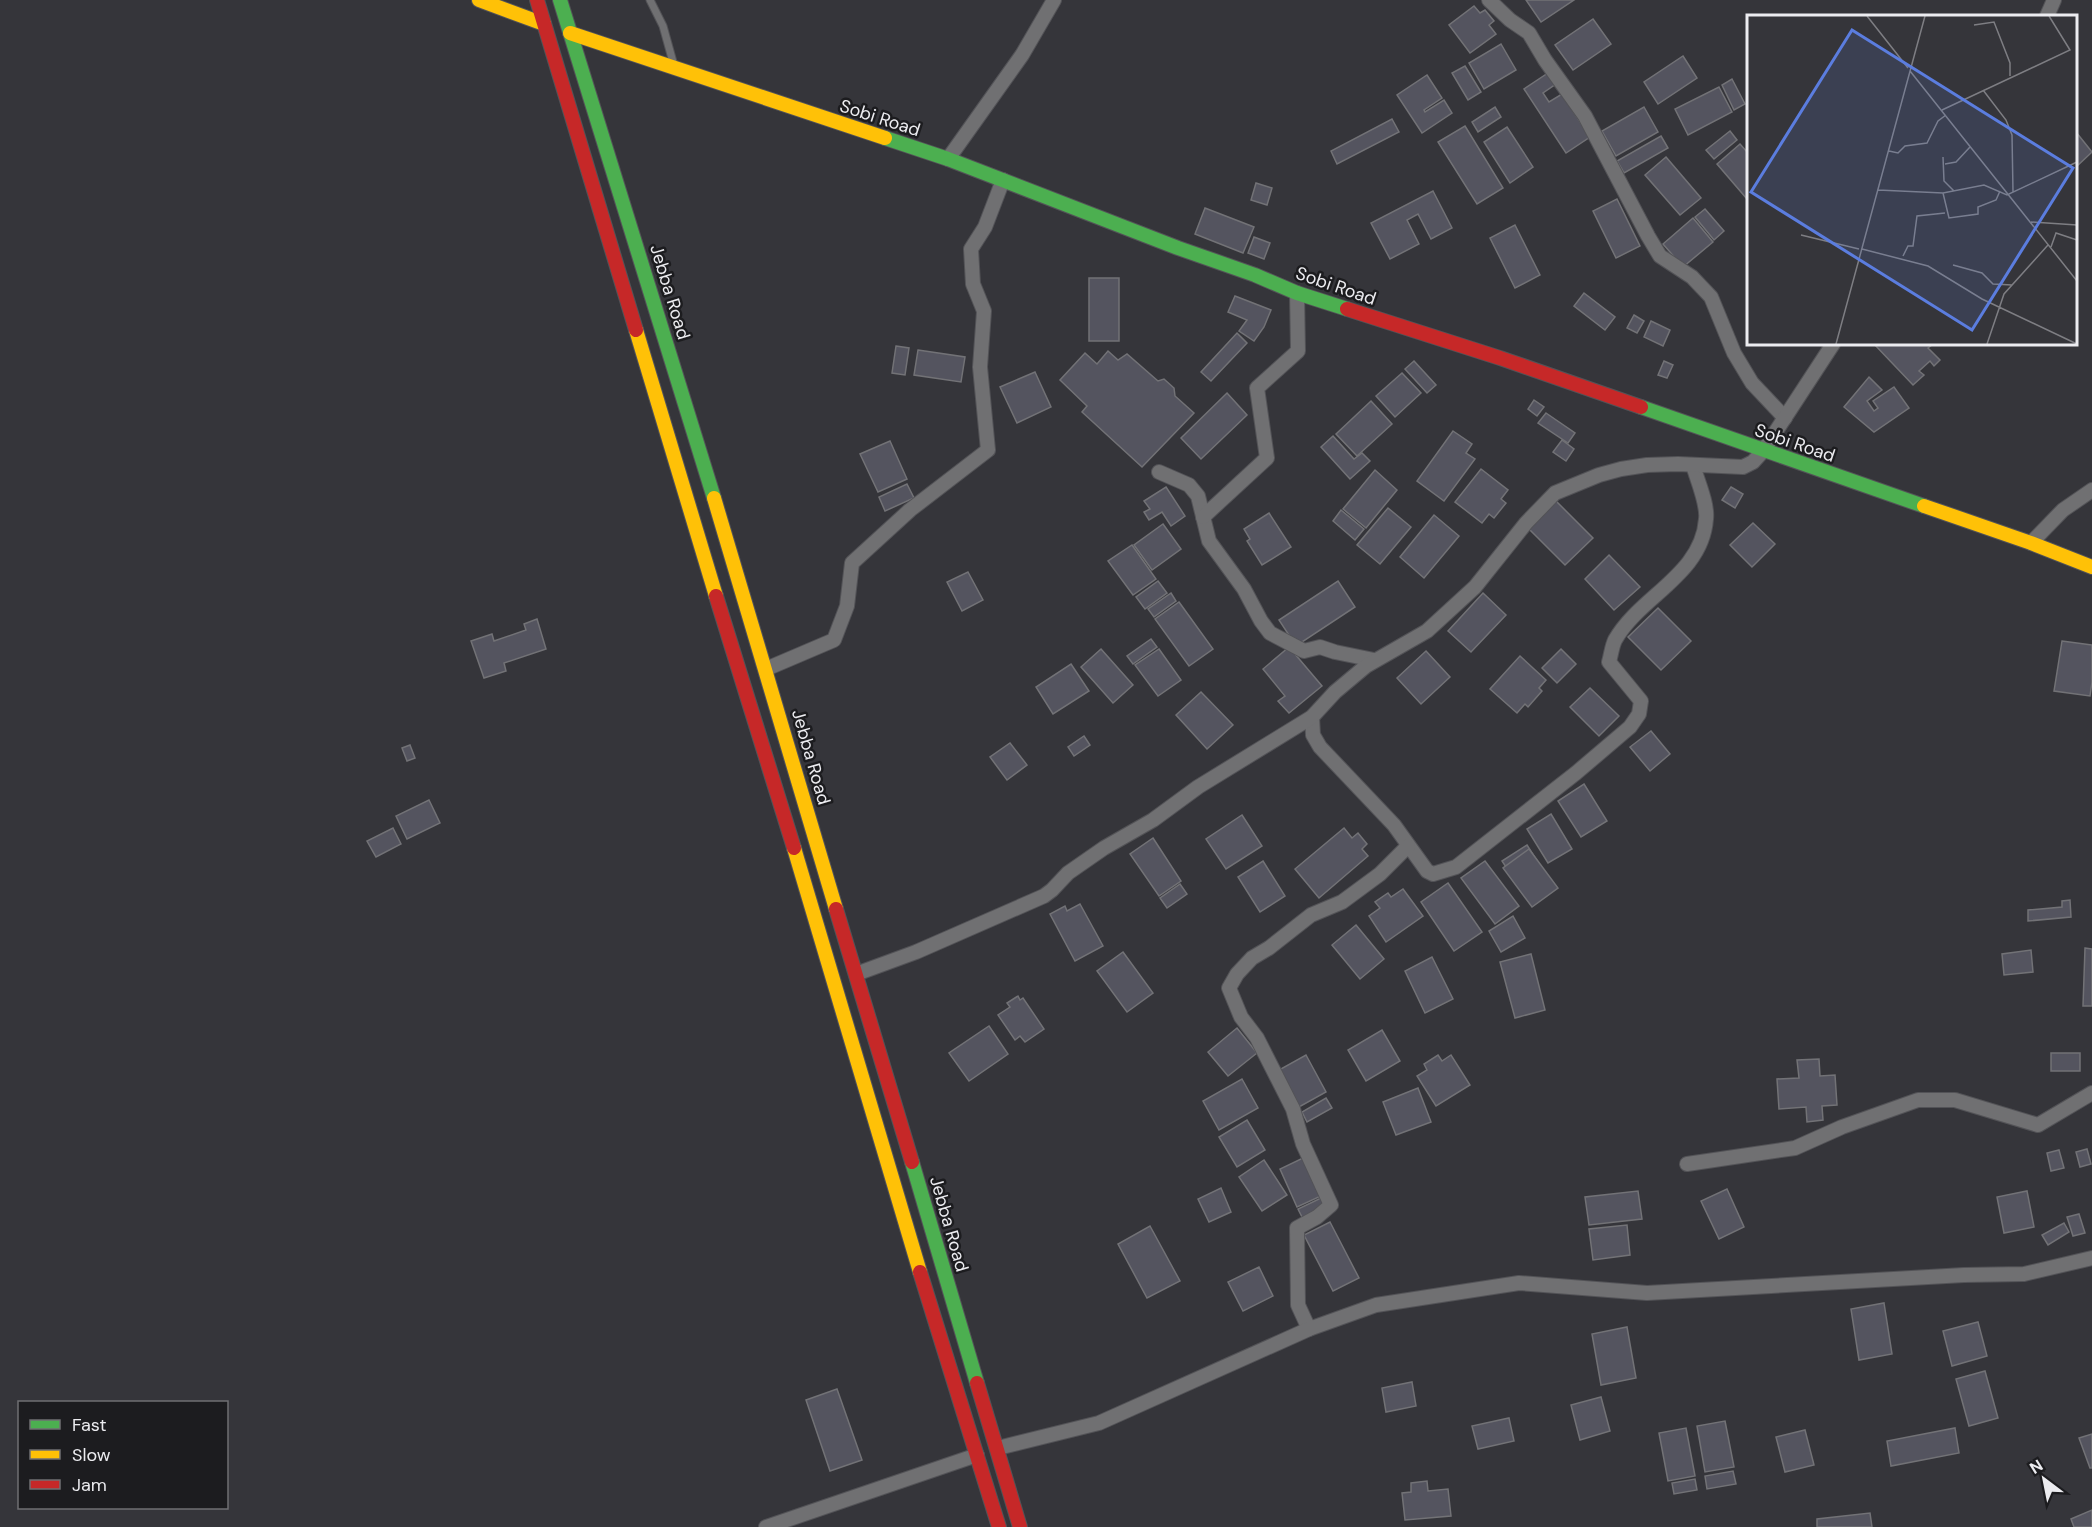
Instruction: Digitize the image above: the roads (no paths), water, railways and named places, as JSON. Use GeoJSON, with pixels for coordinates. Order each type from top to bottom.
{"type":"FeatureCollection","features":[{"type":"Feature","properties":{"kind":"main road"},"geometry":{"type":"LineString","coordinates":[[479,0],[544,24]]}},
{"type":"Feature","properties":{"kind":"main road"},"geometry":{"type":"LineString","coordinates":[[537,0],[588,163],[736,661],[809,895],[936,1327],[999,1527]]}},
{"type":"Feature","properties":{"kind":"main road","name":"Jebba Road"},"geometry":{"type":"LineString","coordinates":[[560,0],[692,423],[1020,1527]]}},
{"type":"Feature","properties":{"kind":"main road","name":"Sobi Road"},"geometry":{"type":"LineString","coordinates":[[570,33],[948,159],[1178,248],[1256,275],[1297,293],[1500,358],[1763,452],[2031,543],[2092,567]]}},
{"type":"Feature","properties":{"kind":"street"},"geometry":{"type":"LineString","coordinates":[[948,159],[1022,56],[1054,0]]}},
{"type":"Feature","properties":{"kind":"street"},"geometry":{"type":"LineString","coordinates":[[1489,0],[1510,20],[1529,33],[1545,60],[1585,116],[1660,256],[1692,277],[1711,297],[1734,353],[1752,383],[1785,418]]}},
{"type":"Feature","properties":{"kind":"street"},"geometry":{"type":"LineString","coordinates":[[2047,15],[2054,0]]}},
{"type":"Feature","properties":{"kind":"street"},"geometry":{"type":"LineString","coordinates":[[766,669],[834,640],[847,606],[852,564],[910,510],[988,450],[980,368],[984,311],[973,284],[971,249],[985,227],[1003,180]]}},
{"type":"Feature","properties":{"kind":"street"},"geometry":{"type":"LineString","coordinates":[[1203,517],[1267,458],[1257,388],[1298,351],[1297,293]]}},
{"type":"Feature","properties":{"kind":"street"},"geometry":{"type":"LineString","coordinates":[[855,974],[916,952],[1044,896],[1068,873],[1104,848],[1161,815],[1198,787],[1312,717],[1346,682],[1374,660],[1407,644],[1439,622],[1475,587],[1526,523],[1555,493],[1621,469],[1647,465],[1743,467],[1752,462],[1763,452],[1832,345]]}},
{"type":"Feature","properties":{"kind":"street"},"geometry":{"type":"LineString","coordinates":[[1312,717],[1313,735],[1320,747],[1394,825],[1427,870],[1433,874],[1456,867],[1576,773],[1630,727],[1639,714],[1641,701],[1609,662],[1615,641],[1657,593],[1685,568],[1699,546],[1707,518],[1693,465]]}},
{"type":"Feature","properties":{"kind":"street"},"geometry":{"type":"LineString","coordinates":[[1159,472],[1189,485],[1198,496],[1209,541],[1244,589],[1270,633],[1304,651],[1320,647],[1374,660]]}},
{"type":"Feature","properties":{"kind":"street"},"geometry":{"type":"LineString","coordinates":[[2031,543],[2063,510],[2092,490]]}},
{"type":"Feature","properties":{"kind":"street"},"geometry":{"type":"LineString","coordinates":[[1309,1329],[1298,1305],[1297,1228],[1317,1217],[1331,1205],[1303,1144],[1293,1109],[1257,1038],[1241,1017],[1229,988],[1237,974],[1252,958],[1269,948],[1311,915],[1342,902],[1380,874],[1408,846]]}},
{"type":"Feature","properties":{"kind":"street"},"geometry":{"type":"LineString","coordinates":[[1687,1164],[1796,1148],[1842,1127],[1918,1100],[1955,1100],[2038,1125],[2092,1093]]}},
{"type":"Feature","properties":{"kind":"street"},"geometry":{"type":"LineString","coordinates":[[998,1448],[1099,1423],[1309,1329],[1376,1305],[1519,1283],[1647,1293],[1964,1275],[2024,1274],[2092,1258]]}},
{"type":"Feature","properties":{"kind":"street"},"geometry":{"type":"LineString","coordinates":[[766,1527],[977,1455]]}},
{"type":"Feature","properties":{"kind":"lane"},"geometry":{"type":"LineString","coordinates":[[650,0],[663,26],[675,68]]}}]}
